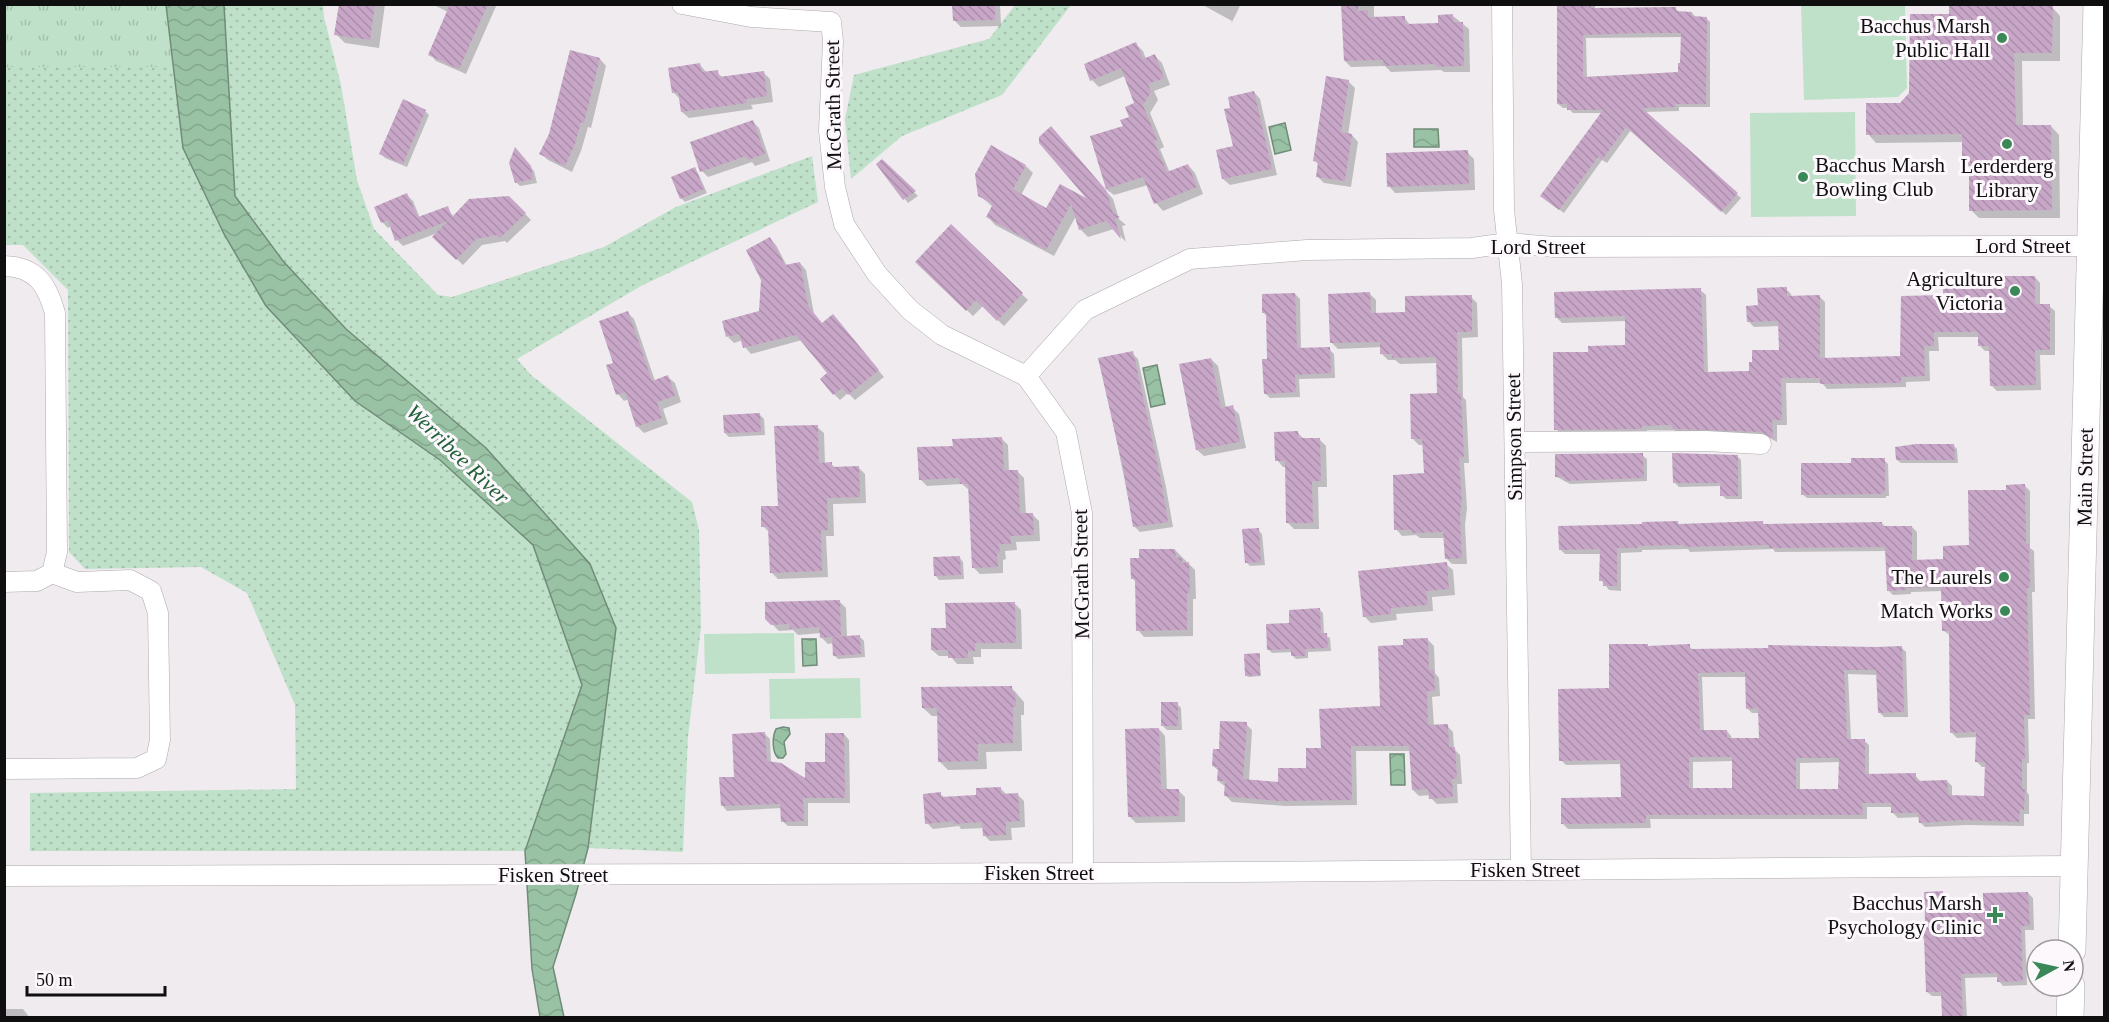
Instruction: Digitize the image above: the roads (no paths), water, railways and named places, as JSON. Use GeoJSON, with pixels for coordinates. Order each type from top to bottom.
{"type":"FeatureCollection","features":[{"type":"Feature","properties":{"kind":"main road","name":"Main Street"},"geometry":{"type":"LineString","coordinates":[[2072,938],[2097,4]]}},
{"type":"Feature","properties":{"kind":"main road"},"geometry":{"type":"LineString","coordinates":[[2070,1017],[2071,998]]}},
{"type":"Feature","properties":{"kind":"street","name":"McGrath Street"},"geometry":{"type":"LineString","coordinates":[[682,4],[751,16],[831,22],[833,41],[829,131],[835,187],[844,224],[877,274],[910,310],[942,335],[1026,376],[1066,432],[1082,513],[1083,873]]}},
{"type":"Feature","properties":{"kind":"street","name":"Simpson Street"},"geometry":{"type":"LineString","coordinates":[[1502,4],[1504,210],[1512,284],[1521,870]]}},
{"type":"Feature","properties":{"kind":"street","name":"Lord Street"},"geometry":{"type":"LineString","coordinates":[[1026,376],[1085,310],[1190,259],[1307,250],[1472,248],[1507,243],[1555,247],[2091,246]]}},
{"type":"Feature","properties":{"kind":"street"},"geometry":{"type":"LineString","coordinates":[[4,266],[12,266],[36,275],[49,292],[55,313],[57,552],[52,573]]}},
{"type":"Feature","properties":{"kind":"street"},"geometry":{"type":"LineString","coordinates":[[1515,442],[1706,441],[1761,444]]}},
{"type":"Feature","properties":{"kind":"street"},"geometry":{"type":"LineString","coordinates":[[4,582],[37,581],[52,573],[77,582],[130,580],[151,591],[158,613],[160,740],[156,759],[137,768],[4,769]]}},
{"type":"Feature","properties":{"kind":"street","name":"Fisken Street"},"geometry":{"type":"LineString","coordinates":[[4,876],[1083,873],[2074,866]]}},
{"type":"Feature","properties":{"kind":"water","name":"Werribee River"},"geometry":{"type":"Polygon","coordinates":[[[166,5],[224,5],[235,196],[283,261],[346,329],[486,448],[590,564],[616,628],[588,848],[553,967],[564,1017],[540,1017],[532,969],[525,851],[582,685],[533,545],[440,460],[355,401],[266,306],[224,234],[183,148],[166,5]]]}},
{"type":"Feature","properties":{"kind":"water"},"geometry":{"type":"Polygon","coordinates":[[[1285,123],[1291,150],[1275,154],[1269,127],[1285,123]]]}},
{"type":"Feature","properties":{"kind":"water"},"geometry":{"type":"Polygon","coordinates":[[[1414,129],[1438,129],[1439,147],[1414,147],[1414,129]]]}},
{"type":"Feature","properties":{"kind":"water"},"geometry":{"type":"Polygon","coordinates":[[[1157,365],[1165,404],[1151,407],[1143,368],[1157,365]]]}},
{"type":"Feature","properties":{"kind":"water"},"geometry":{"type":"Polygon","coordinates":[[[802,639],[816,639],[817,665],[803,666],[802,639]]]}},
{"type":"Feature","properties":{"kind":"water"},"geometry":{"type":"Polygon","coordinates":[[[789,728],[790,734],[784,742],[786,754],[783,758],[778,758],[773,744],[774,736],[776,729],[789,728]]]}},
{"type":"Feature","properties":{"kind":"water"},"geometry":{"type":"Polygon","coordinates":[[[1390,754],[1404,754],[1405,785],[1391,785],[1390,754]]]}},
{"type":"Feature","properties":{"kind":"place","name":"Bacchus Marsh Public Hall"},"geometry":{"type":"Point","coordinates":[2002,38]}},
{"type":"Feature","properties":{"kind":"place","name":"Lerderderg Library"},"geometry":{"type":"Point","coordinates":[2007,144]}},
{"type":"Feature","properties":{"kind":"place","name":"Bacchus Marsh Bowling Club"},"geometry":{"type":"Point","coordinates":[1803,177]}},
{"type":"Feature","properties":{"kind":"place","name":"Agriculture Victoria"},"geometry":{"type":"Point","coordinates":[2015,291]}},
{"type":"Feature","properties":{"kind":"place","name":"The Laurels"},"geometry":{"type":"Point","coordinates":[2004,577]}},
{"type":"Feature","properties":{"kind":"place","name":"Match Works"},"geometry":{"type":"Point","coordinates":[2005,611]}},
{"type":"Feature","properties":{"kind":"place","name":"Bacchus Marsh Psychology Clinic"},"geometry":{"type":"Point","coordinates":[1995,915]}}]}
